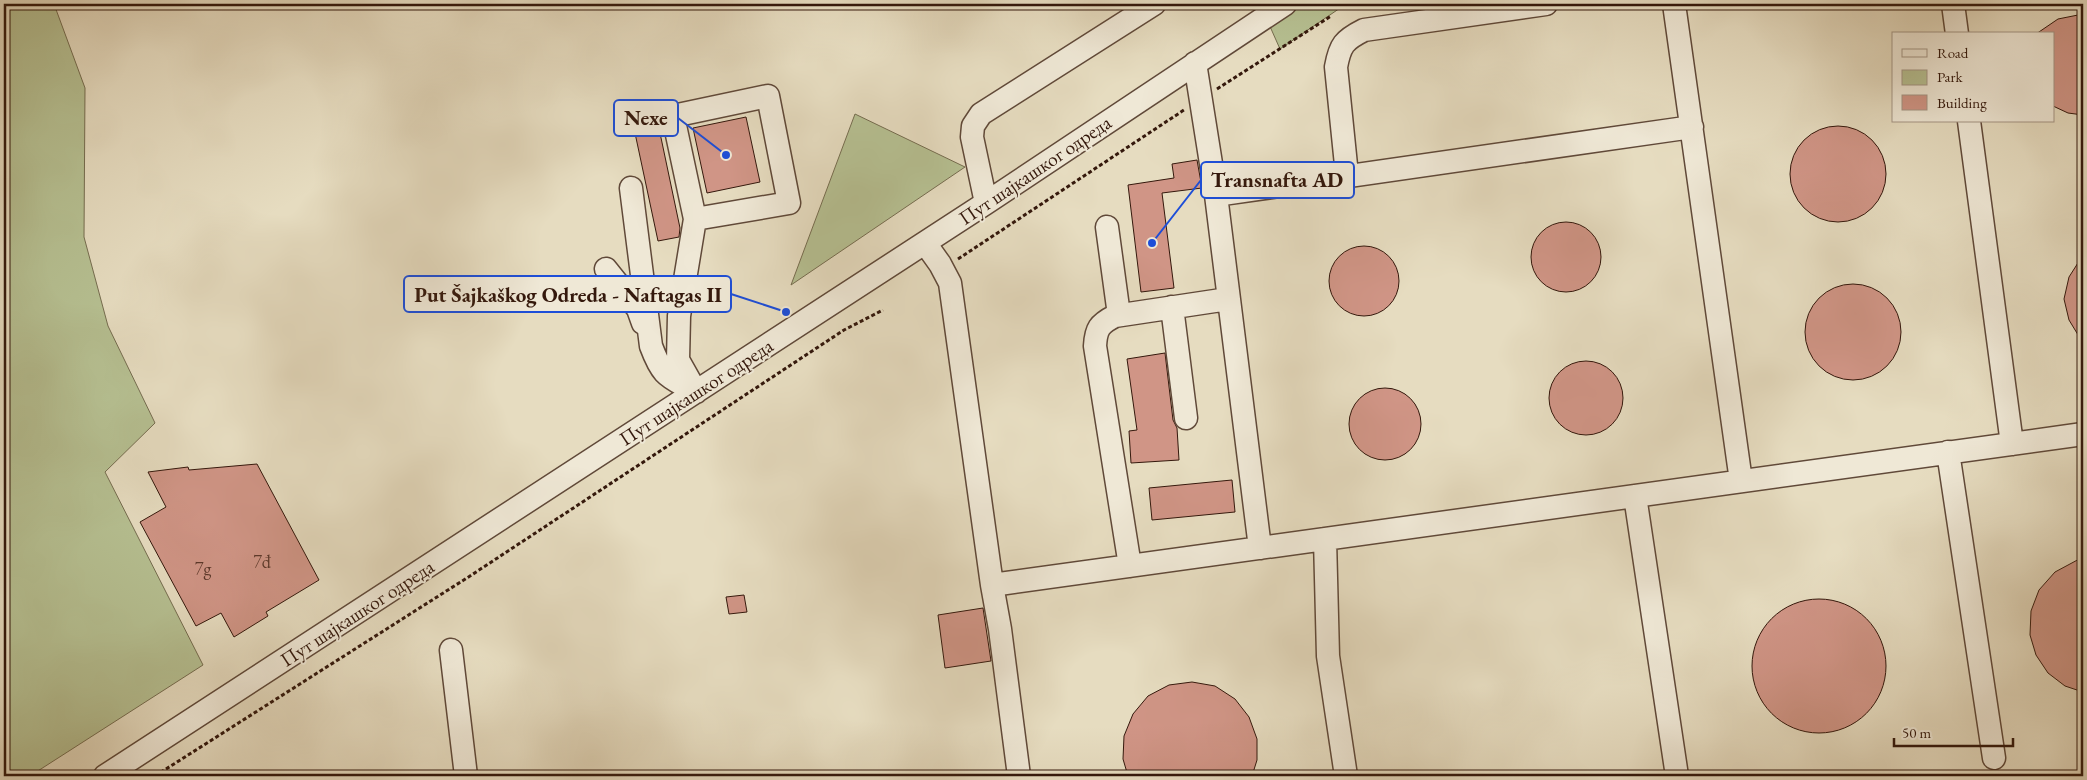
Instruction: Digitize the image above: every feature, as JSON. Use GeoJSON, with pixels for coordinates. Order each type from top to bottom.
{"type":"FeatureCollection","features":[{"type":"Feature","properties":{"kind":"street"},"geometry":{"type":"LineString","coordinates":[[986,204],[972,137],[973,126],[981,114],[1128,13],[1154,4]]}},
{"type":"Feature","properties":{"kind":"street","name":"Пут шајкашког одреда"},"geometry":{"type":"LineString","coordinates":[[105,776],[986,204],[1285,4]]}},
{"type":"Feature","properties":{"kind":"street"},"geometry":{"type":"LineString","coordinates":[[1347,175],[1336,67],[1339,50],[1348,38],[1364,30],[1546,4]]}},
{"type":"Feature","properties":{"kind":"street"},"geometry":{"type":"LineString","coordinates":[[1674,4],[1741,481]]}},
{"type":"Feature","properties":{"kind":"street"},"geometry":{"type":"LineString","coordinates":[[1953,4],[1957,32]]}},
{"type":"Feature","properties":{"kind":"street"},"geometry":{"type":"LineString","coordinates":[[1195,63],[1216,195],[1260,548]]}},
{"type":"Feature","properties":{"kind":"street"},"geometry":{"type":"LineString","coordinates":[[695,219],[788,202],[768,96],[673,116],[695,219],[679,316],[678,360],[696,392]]}},
{"type":"Feature","properties":{"kind":"street"},"geometry":{"type":"LineString","coordinates":[[1969,122],[2012,444]]}},
{"type":"Feature","properties":{"kind":"street"},"geometry":{"type":"LineString","coordinates":[[1216,195],[1692,127]]}},
{"type":"Feature","properties":{"kind":"street"},"geometry":{"type":"LineString","coordinates":[[631,188],[651,346]]}},
{"type":"Feature","properties":{"kind":"street"},"geometry":{"type":"LineString","coordinates":[[1107,226],[1119,315]]}},
{"type":"Feature","properties":{"kind":"street"},"geometry":{"type":"LineString","coordinates":[[925,243],[950,283],[992,585],[1000,629],[1019,776]]}},
{"type":"Feature","properties":{"kind":"street"},"geometry":{"type":"LineString","coordinates":[[606,268],[638,309],[658,367],[666,375],[696,392]]}},
{"type":"Feature","properties":{"kind":"street"},"geometry":{"type":"LineString","coordinates":[[1130,566],[1095,346],[1096,334],[1103,322],[1119,315],[1228,299]]}},
{"type":"Feature","properties":{"kind":"street"},"geometry":{"type":"LineString","coordinates":[[1172,307],[1186,418]]}},
{"type":"Feature","properties":{"kind":"street"},"geometry":{"type":"LineString","coordinates":[[992,585],[2083,434]]}},
{"type":"Feature","properties":{"kind":"street"},"geometry":{"type":"LineString","coordinates":[[1948,452],[1994,758]]}},
{"type":"Feature","properties":{"kind":"street"},"geometry":{"type":"LineString","coordinates":[[1635,496],[1678,776]]}},
{"type":"Feature","properties":{"kind":"street"},"geometry":{"type":"LineString","coordinates":[[1325,539],[1328,656],[1346,776]]}},
{"type":"Feature","properties":{"kind":"street"},"geometry":{"type":"LineString","coordinates":[[450,650],[466,776]]}},
{"type":"Feature","properties":{"kind":"path"},"geometry":{"type":"LineString","coordinates":[[943,269],[1330,16]]}},
{"type":"Feature","properties":{"kind":"path"},"geometry":{"type":"LineString","coordinates":[[155,776],[470,576],[844,330],[883,310]]}},
{"type":"Feature","properties":{"kind":"green space"},"geometry":{"type":"Polygon","coordinates":[[[4,4],[54,4],[85,88],[84,237],[108,326],[155,423],[105,472],[203,665],[30,776],[4,776],[4,4]]]}},
{"type":"Feature","properties":{"kind":"green space"},"geometry":{"type":"Polygon","coordinates":[[[1297,4],[1346,4],[1280,49],[1268,22],[1297,4]]]}},
{"type":"Feature","properties":{"kind":"green space"},"geometry":{"type":"Polygon","coordinates":[[[855,114],[965,167],[791,285],[855,114]]]}},
{"type":"Feature","properties":{"kind":"building"},"geometry":{"type":"Polygon","coordinates":[[[2083,14],[2083,115],[2068,113],[2054,106],[2054,32],[2039,32],[2058,19],[2083,14]]]}},
{"type":"Feature","properties":{"kind":"building"},"geometry":{"type":"Polygon","coordinates":[[[656,114],[680,228],[679,237],[658,241],[632,119],[656,114]]]}},
{"type":"Feature","properties":{"kind":"building"},"geometry":{"type":"Polygon","coordinates":[[[746,117],[760,182],[707,193],[693,128],[746,117]]]}},
{"type":"Feature","properties":{"kind":"building"},"geometry":{"type":"Polygon","coordinates":[[[1838,126],[1856,130],[1872,140],[1882,156],[1886,174],[1882,192],[1872,208],[1856,218],[1838,222],[1820,218],[1804,208],[1794,192],[1790,174],[1794,156],[1804,140],[1820,130],[1838,126]]]}},
{"type":"Feature","properties":{"kind":"building"},"geometry":{"type":"Polygon","coordinates":[[[1197,160],[1202,188],[1162,193],[1174,288],[1141,292],[1128,185],[1174,178],[1172,164],[1197,160]]]}},
{"type":"Feature","properties":{"kind":"building"},"geometry":{"type":"Polygon","coordinates":[[[1573,222],[1586,228],[1595,237],[1599,243],[1601,257],[1599,271],[1591,282],[1580,290],[1559,292],[1552,290],[1541,282],[1533,271],[1531,250],[1533,243],[1541,232],[1552,224],[1573,222]]]}},
{"type":"Feature","properties":{"kind":"building"},"geometry":{"type":"Polygon","coordinates":[[[1364,246],[1377,249],[1389,256],[1396,268],[1399,281],[1396,294],[1389,306],[1377,313],[1364,316],[1351,313],[1339,306],[1332,294],[1329,281],[1332,268],[1339,256],[1351,249],[1364,246]]]}},
{"type":"Feature","properties":{"kind":"building"},"geometry":{"type":"Polygon","coordinates":[[[2083,255],[2083,343],[2069,320],[2064,299],[2069,277],[2083,255]]]}},
{"type":"Feature","properties":{"kind":"building"},"geometry":{"type":"Polygon","coordinates":[[[1853,284],[1871,288],[1887,298],[1897,314],[1901,332],[1897,350],[1887,366],[1871,376],[1853,380],[1835,376],[1819,366],[1809,350],[1805,332],[1809,314],[1819,298],[1835,288],[1853,284]]]}},
{"type":"Feature","properties":{"kind":"building"},"geometry":{"type":"Polygon","coordinates":[[[1165,353],[1173,420],[1177,428],[1179,460],[1131,463],[1129,431],[1137,430],[1127,359],[1165,353]]]}},
{"type":"Feature","properties":{"kind":"building"},"geometry":{"type":"Polygon","coordinates":[[[1586,361],[1607,367],[1617,377],[1623,398],[1617,419],[1607,429],[1586,435],[1565,429],[1555,419],[1549,398],[1555,377],[1565,367],[1586,361]]]}},
{"type":"Feature","properties":{"kind":"building"},"geometry":{"type":"Polygon","coordinates":[[[1392,388],[1411,398],[1419,410],[1421,424],[1419,438],[1411,450],[1399,458],[1378,460],[1359,450],[1351,438],[1349,417],[1359,398],[1371,390],[1392,388]]]}},
{"type":"Feature","properties":{"kind":"building"},"geometry":{"type":"Polygon","coordinates":[[[257,464],[319,580],[266,612],[268,616],[234,637],[221,613],[196,626],[140,522],[166,507],[148,472],[188,467],[189,470],[257,464]]]}},
{"type":"Feature","properties":{"kind":"building"},"geometry":{"type":"Polygon","coordinates":[[[1232,480],[1235,512],[1152,520],[1149,488],[1232,480]]]}},
{"type":"Feature","properties":{"kind":"building"},"geometry":{"type":"Polygon","coordinates":[[[2083,557],[2083,692],[2065,686],[2048,673],[2036,655],[2030,635],[2031,611],[2039,590],[2055,572],[2083,557]]]}},
{"type":"Feature","properties":{"kind":"building"},"geometry":{"type":"Polygon","coordinates":[[[744,595],[747,612],[729,614],[726,597],[744,595]]]}},
{"type":"Feature","properties":{"kind":"building"},"geometry":{"type":"Polygon","coordinates":[[[1819,599],[1845,604],[1867,618],[1881,640],[1886,666],[1881,692],[1867,714],[1845,728],[1819,733],[1793,728],[1771,714],[1757,692],[1752,666],[1757,640],[1771,618],[1793,604],[1819,599]]]}},
{"type":"Feature","properties":{"kind":"building"},"geometry":{"type":"Polygon","coordinates":[[[983,608],[991,661],[945,668],[938,615],[983,608]]]}},
{"type":"Feature","properties":{"kind":"building"},"geometry":{"type":"Polygon","coordinates":[[[1192,682],[1215,686],[1235,699],[1249,717],[1257,739],[1257,760],[1252,776],[1128,776],[1123,759],[1124,736],[1133,714],[1148,696],[1169,685],[1192,682]]]}},
{"type":"Feature","properties":{"kind":"place","name":"Nexe"},"geometry":{"type":"Point","coordinates":[726,155]}},
{"type":"Feature","properties":{"kind":"place","name":"Transnafta AD"},"geometry":{"type":"Point","coordinates":[1152,243]}},
{"type":"Feature","properties":{"kind":"place","name":"Put Šajkaškog Odreda - Naftagas II"},"geometry":{"type":"Point","coordinates":[786,312]}}]}
